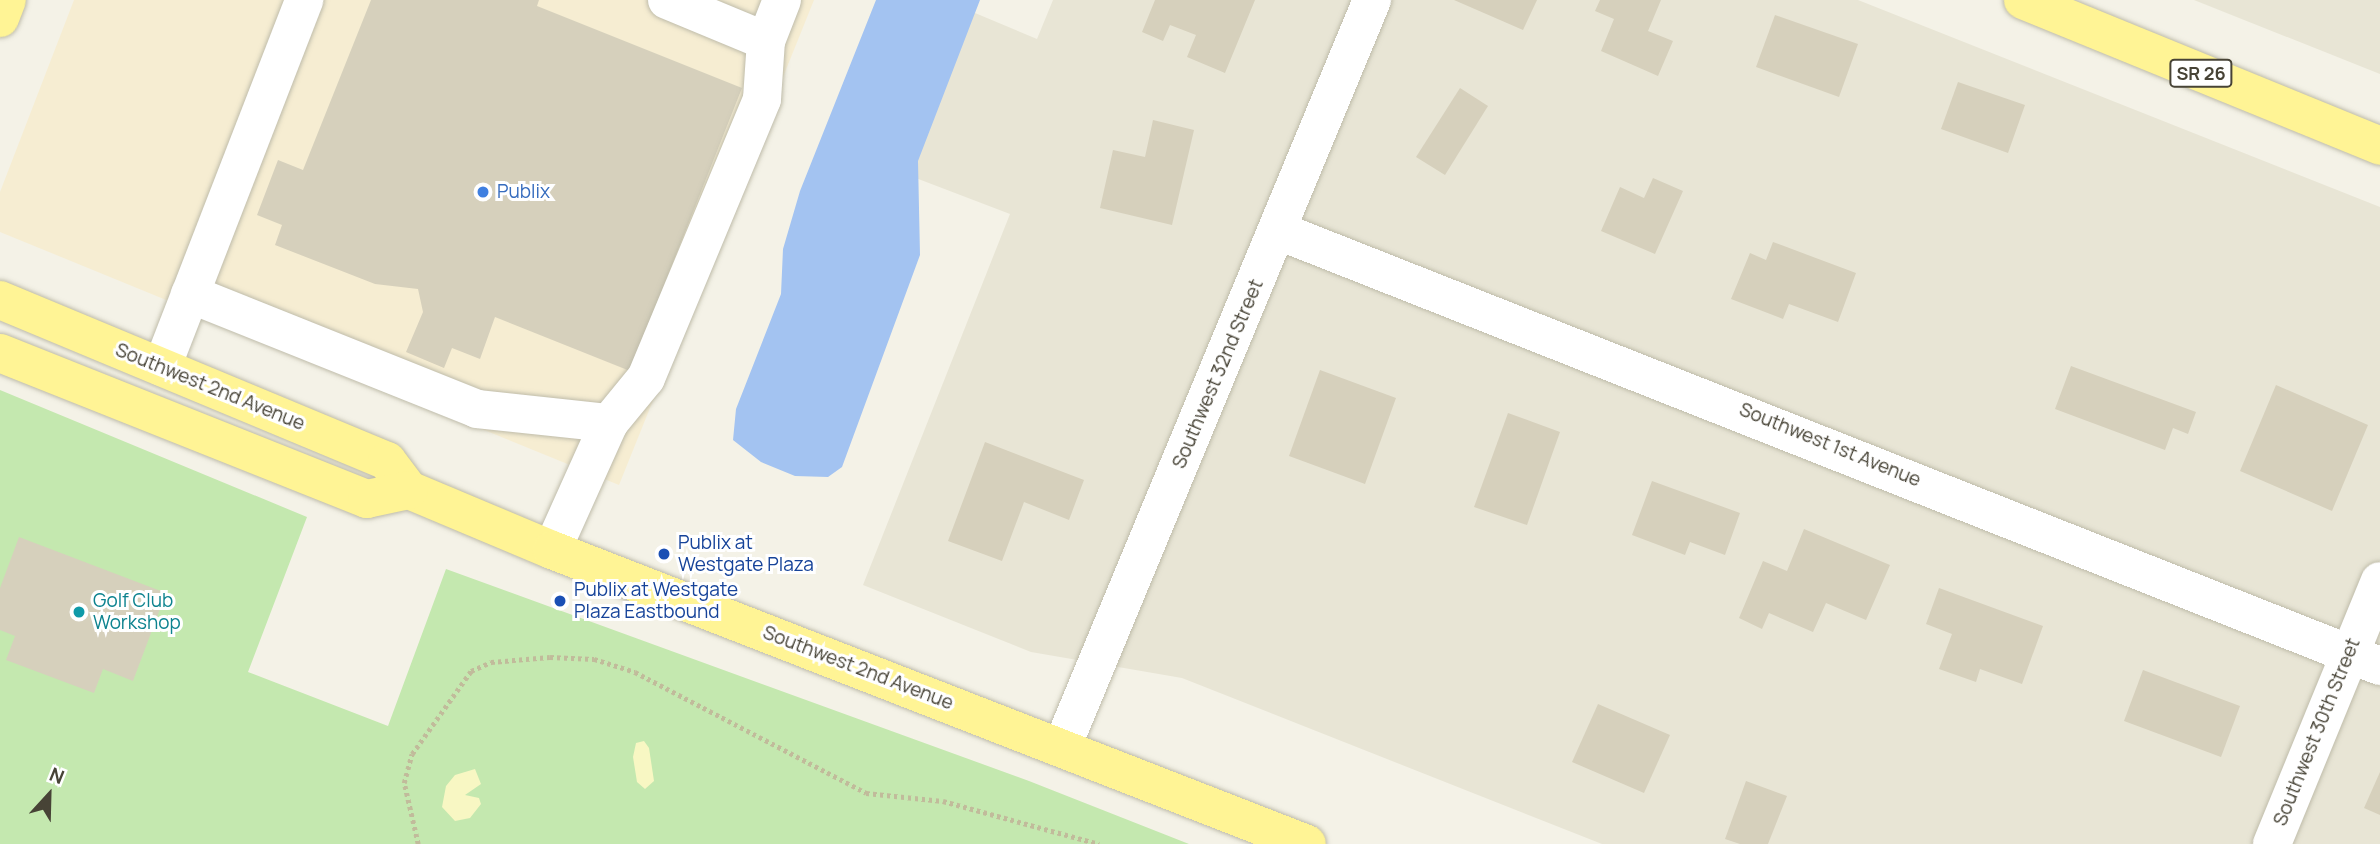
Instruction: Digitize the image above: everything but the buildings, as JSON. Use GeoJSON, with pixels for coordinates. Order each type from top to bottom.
{"type":"FeatureCollection","features":[{"type":"Feature","properties":{"kind":"main road"},"geometry":{"type":"LineString","coordinates":[[0,18],[7,0]]}},
{"type":"Feature","properties":{"kind":"main road","name":"SR 26"},"geometry":{"type":"LineString","coordinates":[[2023,0],[2380,146]]}},
{"type":"Feature","properties":{"kind":"main road","name":"Southwest 2nd Avenue"},"geometry":{"type":"LineString","coordinates":[[0,300],[387,461],[409,490],[552,550],[1307,844]]}},
{"type":"Feature","properties":{"kind":"main road"},"geometry":{"type":"LineString","coordinates":[[0,353],[367,499],[409,490]]}},
{"type":"Feature","properties":{"kind":"street"},"geometry":{"type":"LineString","coordinates":[[162,366],[304,0]]}},
{"type":"Feature","properties":{"kind":"street"},"geometry":{"type":"LineString","coordinates":[[667,0],[766,41]]}},
{"type":"Feature","properties":{"kind":"street"},"geometry":{"type":"LineString","coordinates":[[552,550],[609,423],[646,378],[762,99],[766,41],[782,0]]}},
{"type":"Feature","properties":{"kind":"street","name":"Southwest 32nd Street"},"geometry":{"type":"LineString","coordinates":[[1062,747],[1279,230],[1372,0]]}},
{"type":"Feature","properties":{"kind":"street","name":"Southwest 1st Avenue"},"geometry":{"type":"LineString","coordinates":[[1279,230],[2364,659]]}},
{"type":"Feature","properties":{"kind":"street"},"geometry":{"type":"LineString","coordinates":[[190,294],[477,410],[609,423]]}},
{"type":"Feature","properties":{"kind":"street","name":"Southwest 30th Street"},"geometry":{"type":"LineString","coordinates":[[2272,844],[2364,659],[2380,582]]}},
{"type":"Feature","properties":{"kind":"path"},"geometry":{"type":"LineString","coordinates":[[418,844],[404,783],[412,754],[471,671],[491,662],[550,657],[594,659],[635,672],[866,793],[943,801],[1099,844]]}},
{"type":"Feature","properties":{"kind":"shaded area"},"geometry":{"type":"Polygon","coordinates":[[[74,0],[814,0],[619,485],[0,232],[0,192],[74,0]]]}},
{"type":"Feature","properties":{"kind":"shaded area"},"geometry":{"type":"Polygon","coordinates":[[[944,0],[1037,39],[1053,0],[1858,0],[2380,207],[2380,844],[1602,844],[1182,678],[1031,652],[863,585],[1010,214],[866,159],[944,0]]]}},
{"type":"Feature","properties":{"kind":"shaded area"},"geometry":{"type":"Polygon","coordinates":[[[2194,0],[2380,0],[2380,74],[2194,0]]]}},
{"type":"Feature","properties":{"kind":"shaded area"},"geometry":{"type":"Polygon","coordinates":[[[0,390],[307,517],[248,672],[388,726],[446,569],[1029,781],[1189,844],[0,844],[0,390]]]}},
{"type":"Feature","properties":{"kind":"sand"},"geometry":{"type":"Polygon","coordinates":[[[644,741],[649,748],[654,781],[645,789],[637,782],[633,757],[636,743],[644,741]]]}},
{"type":"Feature","properties":{"kind":"sand"},"geometry":{"type":"Polygon","coordinates":[[[475,769],[481,784],[465,795],[479,798],[481,804],[470,818],[455,821],[442,807],[446,786],[455,775],[475,769]]]}},
{"type":"Feature","properties":{"kind":"water"},"geometry":{"type":"Polygon","coordinates":[[[876,0],[980,0],[918,161],[920,255],[842,467],[828,477],[795,476],[761,462],[733,440],[736,409],[781,294],[783,249],[800,191],[876,0]]]}},
{"type":"Feature","properties":{"kind":"place","name":"Publix"},"geometry":{"type":"Point","coordinates":[483,192]}},
{"type":"Feature","properties":{"kind":"place","name":"Publix at Westgate Plaza"},"geometry":{"type":"Point","coordinates":[664,554]}},
{"type":"Feature","properties":{"kind":"place","name":"Publix at Westgate Plaza Eastbound"},"geometry":{"type":"Point","coordinates":[560,601]}},
{"type":"Feature","properties":{"kind":"place","name":"Golf Club Workshop"},"geometry":{"type":"Point","coordinates":[79,612]}}]}
